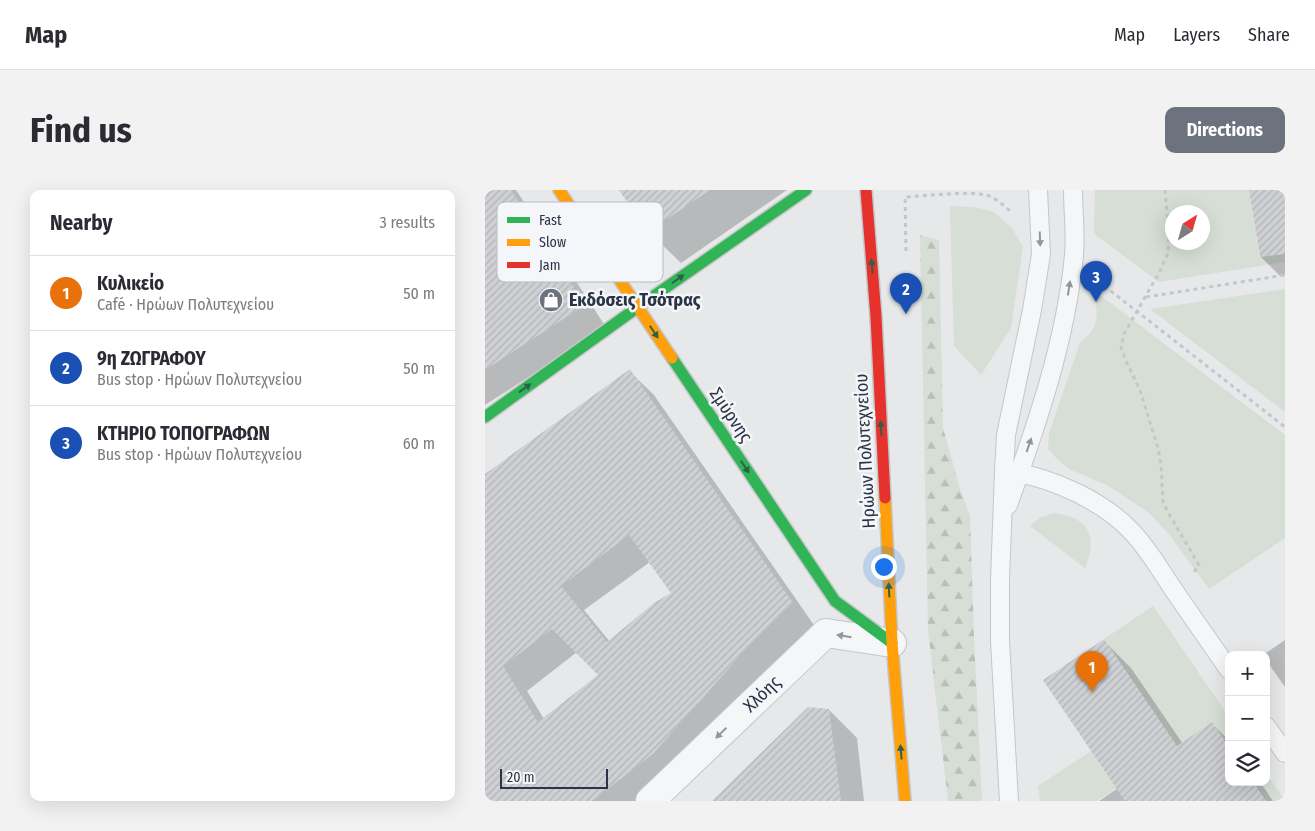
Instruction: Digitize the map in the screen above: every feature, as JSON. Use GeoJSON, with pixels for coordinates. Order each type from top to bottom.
{"type":"FeatureCollection","features":[{"type":"Feature","properties":{"kind":"street","name":"Σμύρνης"},"geometry":{"type":"LineString","coordinates":[[559,190],[567,202]]}},
{"type":"Feature","properties":{"kind":"street"},"geometry":{"type":"LineString","coordinates":[[485,417],[806,190]]}},
{"type":"Feature","properties":{"kind":"street","name":"Ηρώων Πολυτεχνείου"},"geometry":{"type":"LineString","coordinates":[[866,190],[876,317],[892,644],[905,801]]}},
{"type":"Feature","properties":{"kind":"street","name":"Σμύρνης"},"geometry":{"type":"LineString","coordinates":[[621,282],[835,601],[892,644]]}},
{"type":"Feature","properties":{"kind":"street","name":"Χλόης"},"geometry":{"type":"LineString","coordinates":[[650,801],[826,633],[892,644]]}},
{"type":"Feature","properties":{"kind":"lane"},"geometry":{"type":"LineString","coordinates":[[1012,472],[1006,435],[1032,310],[1041,254],[1039,190]]}},
{"type":"Feature","properties":{"kind":"lane"},"geometry":{"type":"LineString","coordinates":[[1009,801],[1001,641],[1000,580],[1002,524],[1012,472],[1056,351],[1065,317],[1074,253],[1073,190]]}},
{"type":"Feature","properties":{"kind":"lane"},"geometry":{"type":"LineString","coordinates":[[1012,472],[1039,478],[1096,503],[1132,532],[1148,551],[1225,664]]}},
{"type":"Feature","properties":{"kind":"lane"},"geometry":{"type":"LineString","coordinates":[[1270,732],[1285,753]]}},
{"type":"Feature","properties":{"kind":"path"},"geometry":{"type":"LineString","coordinates":[[1165,190],[1169,235],[1167,253],[1160,271],[1123,334],[1121,347],[1140,390],[1158,448],[1161,464],[1163,502],[1199,565],[1190,578]]}},
{"type":"Feature","properties":{"kind":"path"},"geometry":{"type":"LineString","coordinates":[[906,255],[905,197],[958,194],[987,195],[1000,202],[1017,218]]}},
{"type":"Feature","properties":{"kind":"path"},"geometry":{"type":"LineString","coordinates":[[1071,275],[1094,278],[1285,427]]}},
{"type":"Feature","properties":{"kind":"path"},"geometry":{"type":"LineString","coordinates":[[1145,297],[1285,275]]}},
{"type":"Feature","properties":{"kind":"green space"},"geometry":{"type":"Polygon","coordinates":[[[1095,190],[1249,190],[1259,257],[1285,254],[1285,262],[1159,282],[1094,234],[1095,190]]]}},
{"type":"Feature","properties":{"kind":"green space"},"geometry":{"type":"Polygon","coordinates":[[[950,206],[973,207],[994,212],[1012,228],[1023,247],[1011,328],[981,375],[954,346],[950,206]]]}},
{"type":"Feature","properties":{"kind":"green space"},"geometry":{"type":"Polygon","coordinates":[[[920,235],[939,240],[943,428],[960,489],[970,516],[982,801],[948,801],[928,630],[920,235]]]}},
{"type":"Feature","properties":{"kind":"green space"},"geometry":{"type":"Polygon","coordinates":[[[1092,289],[1285,435],[1285,538],[1209,589],[1169,534],[1148,512],[1107,485],[1069,469],[1048,449],[1049,433],[1080,343],[1092,331],[1097,319],[1092,289]]]}},
{"type":"Feature","properties":{"kind":"green space"},"geometry":{"type":"Polygon","coordinates":[[[1285,289],[1285,412],[1150,309],[1285,289]]]}},
{"type":"Feature","properties":{"kind":"green space"},"geometry":{"type":"Polygon","coordinates":[[[1053,513],[1075,519],[1082,523],[1087,530],[1091,546],[1085,568],[1030,526],[1040,518],[1053,513]]]}},
{"type":"Feature","properties":{"kind":"green space"},"geometry":{"type":"Polygon","coordinates":[[[1153,606],[1225,711],[1225,741],[1212,722],[1177,746],[1104,639],[1153,606]]]}},
{"type":"Feature","properties":{"kind":"green space"},"geometry":{"type":"Polygon","coordinates":[[[1091,751],[1116,788],[1097,801],[1040,801],[1038,786],[1091,751]]]}},
{"type":"Feature","properties":{"kind":"green space"},"geometry":{"type":"Polygon","coordinates":[[[1270,779],[1285,801],[1266,801],[1256,786],[1270,786],[1270,779]]]}},
{"type":"Feature","properties":{"kind":"building"},"geometry":{"type":"Polygon","coordinates":[[[485,190],[511,190],[519,202],[497,202],[497,282],[570,282],[585,305],[485,370],[485,190]]]}},
{"type":"Feature","properties":{"kind":"building"},"geometry":{"type":"Polygon","coordinates":[[[619,190],[710,190],[663,222],[663,202],[627,202],[619,190]]]}},
{"type":"Feature","properties":{"kind":"building"},"geometry":{"type":"Polygon","coordinates":[[[1249,190],[1285,190],[1285,254],[1260,257],[1249,190]]]}},
{"type":"Feature","properties":{"kind":"building"},"geometry":{"type":"Polygon","coordinates":[[[630,369],[793,603],[747,648],[653,754],[592,801],[485,801],[485,474],[630,369]],[[629,535],[561,586],[607,642],[654,603],[671,593],[629,535]],[[552,629],[503,666],[538,722],[598,675],[552,629]]]}},
{"type":"Feature","properties":{"kind":"building"},"geometry":{"type":"Polygon","coordinates":[[[1104,639],[1177,746],[1212,722],[1225,741],[1225,786],[1256,786],[1266,801],[1125,801],[1043,680],[1104,639]]]}},
{"type":"Feature","properties":{"kind":"building"},"geometry":{"type":"Polygon","coordinates":[[[808,707],[829,709],[841,801],[712,801],[808,707]]]}},
{"type":"Feature","properties":{"kind":"traffic: fast"},"geometry":{"type":"LineString","coordinates":[[485,417],[806,190]]}},
{"type":"Feature","properties":{"kind":"traffic: fast"},"geometry":{"type":"LineString","coordinates":[[672,358],[835,601],[892,643]]}},
{"type":"Feature","properties":{"kind":"traffic: slow"},"geometry":{"type":"LineString","coordinates":[[559,190],[567,202]]}},
{"type":"Feature","properties":{"kind":"traffic: slow"},"geometry":{"type":"LineString","coordinates":[[621,282],[672,358]]}},
{"type":"Feature","properties":{"kind":"traffic: slow"},"geometry":{"type":"LineString","coordinates":[[885,498],[892,643],[905,801]]}},
{"type":"Feature","properties":{"kind":"traffic: jam"},"geometry":{"type":"LineString","coordinates":[[866,190],[876,317],[885,498]]}},
{"type":"Feature","properties":{"kind":"place","name":"Εκδόσεις Τσότρας"},"geometry":{"type":"Point","coordinates":[551,300]}},
{"type":"Feature","properties":{"kind":"place","name":"ΚΤΗΡΙΟ ΤΟΠΟΓΡΑΦΩΝ"},"geometry":{"type":"Point","coordinates":[1096,302]}},
{"type":"Feature","properties":{"kind":"place","name":"9η ΖΩΓΡΑΦΟΥ"},"geometry":{"type":"Point","coordinates":[906,314]}},
{"type":"Feature","properties":{"kind":"place","name":"Κυλικείο"},"geometry":{"type":"Point","coordinates":[1092,692]}}]}
